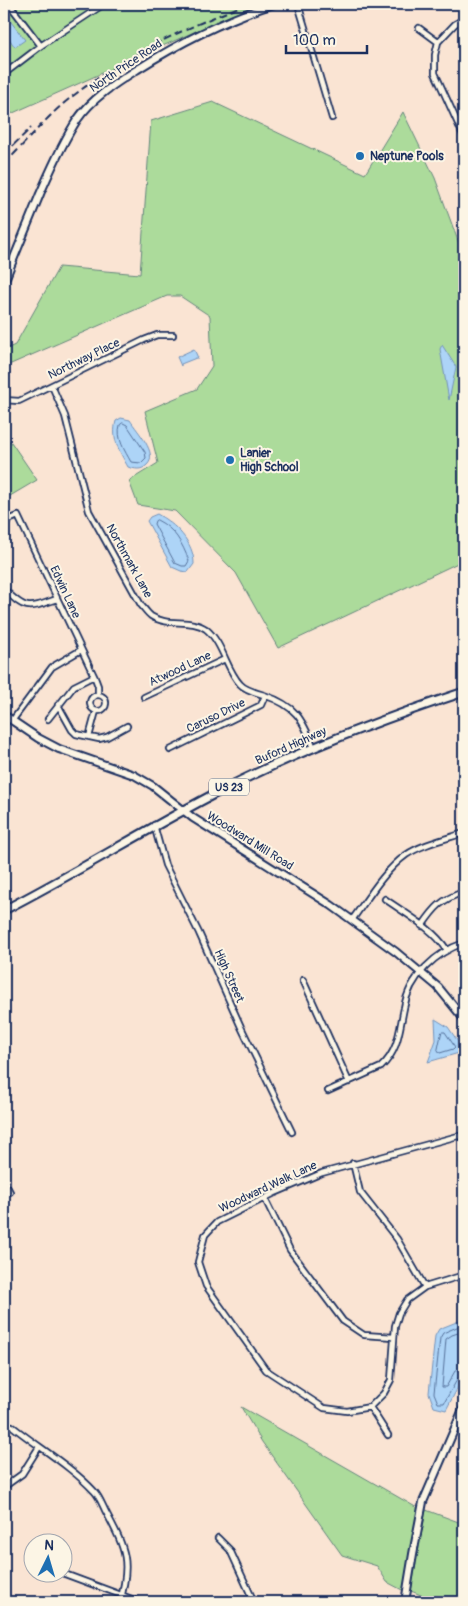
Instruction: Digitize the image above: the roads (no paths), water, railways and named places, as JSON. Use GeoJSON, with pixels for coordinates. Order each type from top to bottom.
{"type":"FeatureCollection","features":[{"type":"Feature","properties":{"kind":"main road","name":"Buford Highway"},"geometry":{"type":"LineString","coordinates":[[4,910],[55,884],[154,825],[224,789],[314,748],[394,715],[464,692]]}},
{"type":"Feature","properties":{"kind":"street"},"geometry":{"type":"LineString","coordinates":[[9,4],[41,46]]}},
{"type":"Feature","properties":{"kind":"street"},"geometry":{"type":"LineString","coordinates":[[4,66],[6,72],[95,6],[104,4]]}},
{"type":"Feature","properties":{"kind":"street","name":"North Price Road"},"geometry":{"type":"LineString","coordinates":[[4,282],[58,153],[78,118],[92,102],[123,78],[164,53],[214,27],[254,10],[274,4]]}},
{"type":"Feature","properties":{"kind":"street"},"geometry":{"type":"LineString","coordinates":[[298,4],[332,118]]}},
{"type":"Feature","properties":{"kind":"street"},"geometry":{"type":"LineString","coordinates":[[464,19],[455,24],[438,42],[435,55],[435,73],[464,138]]}},
{"type":"Feature","properties":{"kind":"street"},"geometry":{"type":"LineString","coordinates":[[419,28],[438,42]]}},
{"type":"Feature","properties":{"kind":"street","name":"Northway Place"},"geometry":{"type":"LineString","coordinates":[[4,400],[19,401],[144,340],[157,335],[173,335]]}},
{"type":"Feature","properties":{"kind":"street","name":"Northmark Lane"},"geometry":{"type":"LineString","coordinates":[[52,386],[65,416],[89,511],[141,605],[151,615],[160,620],[199,625],[207,630],[214,638],[241,686],[278,701],[301,718],[314,748]]}},
{"type":"Feature","properties":{"kind":"street","name":"Edwin Lane"},"geometry":{"type":"LineString","coordinates":[[4,522],[18,516],[94,676],[98,686],[98,695]]}},
{"type":"Feature","properties":{"kind":"street"},"geometry":{"type":"LineString","coordinates":[[4,589],[16,602],[27,607],[57,599]]}},
{"type":"Feature","properties":{"kind":"street"},"geometry":{"type":"LineString","coordinates":[[12,721],[52,667],[81,650]]}},
{"type":"Feature","properties":{"kind":"street","name":"Atwood Lane"},"geometry":{"type":"LineString","coordinates":[[144,697],[225,659]]}},
{"type":"Feature","properties":{"kind":"street"},"geometry":{"type":"LineString","coordinates":[[48,719],[74,686],[94,676]]}},
{"type":"Feature","properties":{"kind":"street","name":"Edwin Lane"},"geometry":{"type":"LineString","coordinates":[[96,711],[91,706],[90,701],[98,695]]}},
{"type":"Feature","properties":{"kind":"street","name":"Edwin Lane"},"geometry":{"type":"LineString","coordinates":[[96,711],[102,710],[106,704],[104,699],[98,695]]}},
{"type":"Feature","properties":{"kind":"street","name":"Caruso Drive"},"geometry":{"type":"LineString","coordinates":[[170,750],[261,705],[265,696]]}},
{"type":"Feature","properties":{"kind":"street"},"geometry":{"type":"LineString","coordinates":[[58,705],[76,734],[99,739],[107,737],[127,726]]}},
{"type":"Feature","properties":{"kind":"street","name":"Edwin Lane"},"geometry":{"type":"LineString","coordinates":[[89,737],[96,711]]}},
{"type":"Feature","properties":{"kind":"street","name":"Woodward Mill Road"},"geometry":{"type":"LineString","coordinates":[[4,715],[38,738],[59,749],[134,774],[153,786],[183,811],[352,920],[438,987],[464,1019]]}},
{"type":"Feature","properties":{"kind":"street","name":"High Street"},"geometry":{"type":"LineString","coordinates":[[154,825],[165,865],[292,1132]]}},
{"type":"Feature","properties":{"kind":"street"},"geometry":{"type":"LineString","coordinates":[[352,920],[376,886],[406,855],[419,848],[464,833]]}},
{"type":"Feature","properties":{"kind":"street"},"geometry":{"type":"LineString","coordinates":[[422,926],[434,909],[444,900],[464,892]]}},
{"type":"Feature","properties":{"kind":"street"},"geometry":{"type":"LineString","coordinates":[[384,899],[442,941],[447,950]]}},
{"type":"Feature","properties":{"kind":"street"},"geometry":{"type":"LineString","coordinates":[[328,1091],[381,1067],[391,1056],[399,1038],[407,996],[421,972],[447,950],[464,943]]}},
{"type":"Feature","properties":{"kind":"street"},"geometry":{"type":"LineString","coordinates":[[303,980],[349,1082]]}},
{"type":"Feature","properties":{"kind":"street","name":"Woodward Walk Lane"},"geometry":{"type":"LineString","coordinates":[[370,1407],[347,1411],[324,1408],[266,1370],[206,1286],[198,1262],[205,1235],[217,1222],[322,1172],[458,1136],[464,1137]]}},
{"type":"Feature","properties":{"kind":"street"},"geometry":{"type":"LineString","coordinates":[[353,1163],[360,1192],[397,1239],[425,1288]]}},
{"type":"Feature","properties":{"kind":"street"},"geometry":{"type":"LineString","coordinates":[[4,1181],[10,1192]]}},
{"type":"Feature","properties":{"kind":"street"},"geometry":{"type":"LineString","coordinates":[[265,1199],[290,1250],[343,1321],[364,1335],[394,1337]]}},
{"type":"Feature","properties":{"kind":"street"},"geometry":{"type":"LineString","coordinates":[[388,1435],[370,1407],[384,1393],[391,1380],[394,1337],[399,1313],[407,1300],[425,1288],[464,1275]]}},
{"type":"Feature","properties":{"kind":"street"},"geometry":{"type":"LineString","coordinates":[[405,1602],[423,1502],[464,1407]]}},
{"type":"Feature","properties":{"kind":"street"},"geometry":{"type":"LineString","coordinates":[[12,1426],[73,1472],[95,1492],[125,1552],[126,1571],[120,1602]]}},
{"type":"Feature","properties":{"kind":"street"},"geometry":{"type":"LineString","coordinates":[[4,1487],[22,1474],[39,1448]]}},
{"type":"Feature","properties":{"kind":"street"},"geometry":{"type":"LineString","coordinates":[[218,1538],[230,1550],[254,1602]]}},
{"type":"Feature","properties":{"kind":"street"},"geometry":{"type":"LineString","coordinates":[[72,1577],[140,1602]]}},
{"type":"Feature","properties":{"kind":"water"},"geometry":{"type":"Polygon","coordinates":[[[4,13],[25,40],[15,47],[6,31],[4,13]]]}},
{"type":"Feature","properties":{"kind":"water"},"geometry":{"type":"Polygon","coordinates":[[[442,345],[456,367],[449,400],[440,349],[442,345]]]}},
{"type":"Feature","properties":{"kind":"water"},"geometry":{"type":"Polygon","coordinates":[[[194,349],[198,358],[181,364],[181,366],[177,357],[194,349]]]}},
{"type":"Feature","properties":{"kind":"water"},"geometry":{"type":"Polygon","coordinates":[[[121,418],[130,420],[149,449],[150,460],[147,465],[140,469],[128,467],[119,451],[115,440],[115,428],[116,421],[121,418]]]}},
{"type":"Feature","properties":{"kind":"water"},"geometry":{"type":"Polygon","coordinates":[[[157,514],[177,528],[191,548],[194,564],[188,572],[172,567],[147,521],[150,517],[157,514]]]}},
{"type":"Feature","properties":{"kind":"water"},"geometry":{"type":"Polygon","coordinates":[[[435,1019],[448,1027],[461,1046],[459,1053],[428,1062],[436,1040],[435,1019]]]}},
{"type":"Feature","properties":{"kind":"water"},"geometry":{"type":"Polygon","coordinates":[[[464,1319],[464,1376],[446,1410],[434,1407],[429,1393],[435,1336],[439,1329],[464,1319]]]}},
{"type":"Feature","properties":{"kind":"railway"},"geometry":{"type":"LineString","coordinates":[[4,164],[63,104],[105,73],[151,46],[247,4]]}},
{"type":"Feature","properties":{"kind":"railway"},"geometry":{"type":"LineString","coordinates":[[4,154],[31,128]]}},
{"type":"Feature","properties":{"kind":"place","name":"Neptune Pools"},"geometry":{"type":"Point","coordinates":[360,156]}},
{"type":"Feature","properties":{"kind":"place","name":"Lanier High School"},"geometry":{"type":"Point","coordinates":[230,460]}}]}
